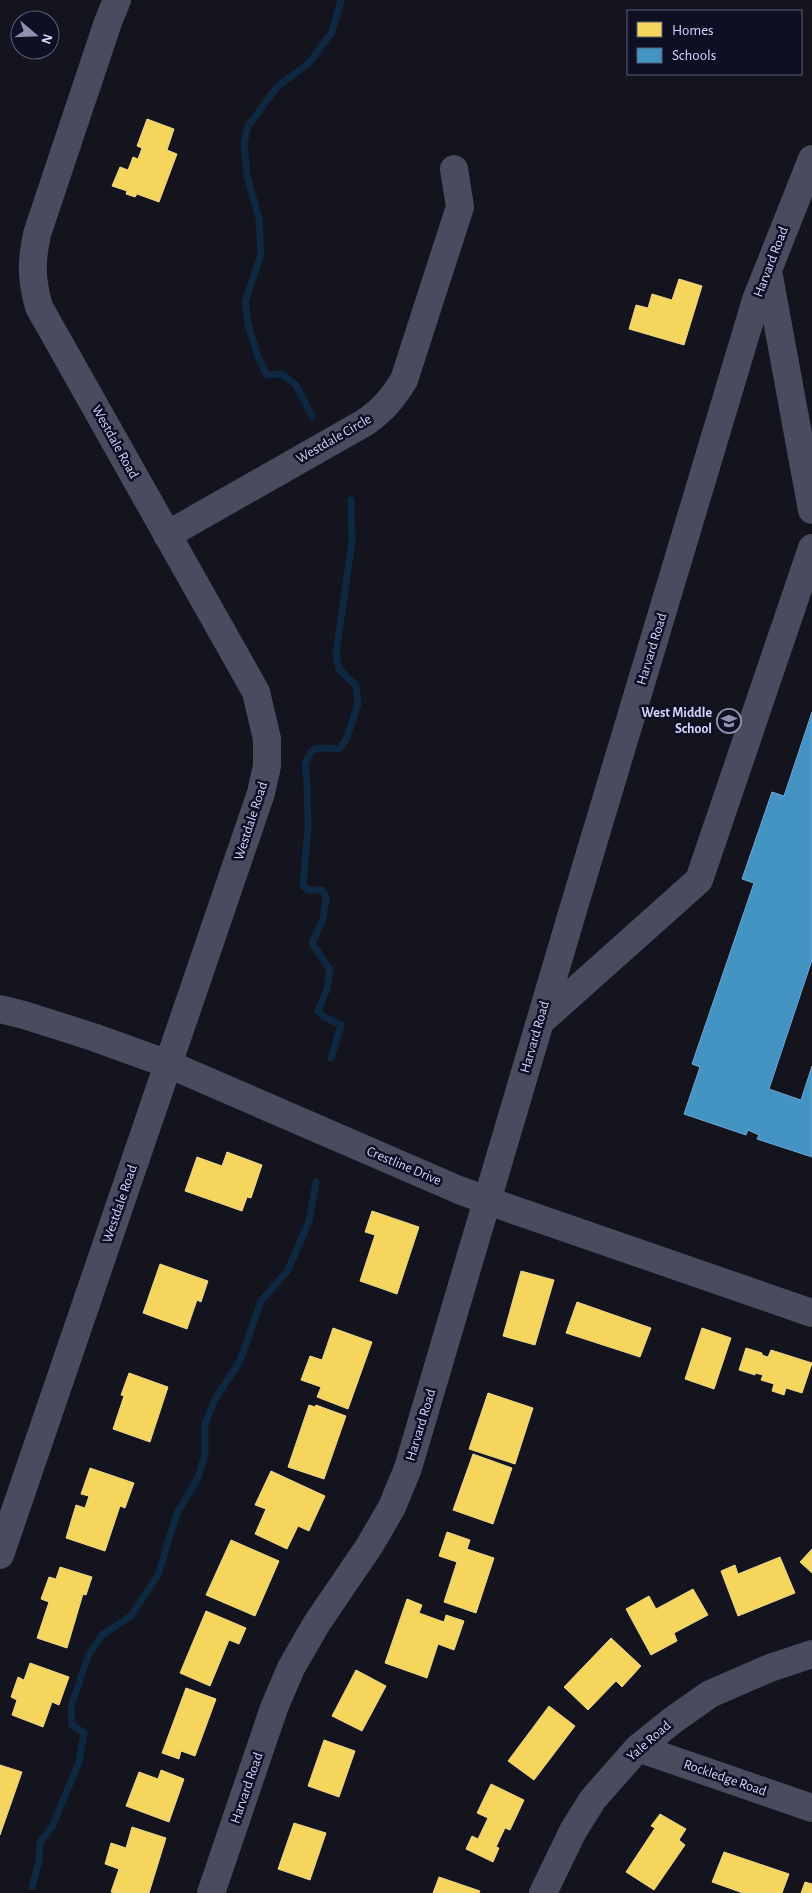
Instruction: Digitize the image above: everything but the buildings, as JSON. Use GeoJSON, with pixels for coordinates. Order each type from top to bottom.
{"type":"FeatureCollection","features":[{"type":"Feature","properties":{"kind":"street","name":"Westdale Road"},"geometry":{"type":"LineString","coordinates":[[0,1555],[261,793],[267,766],[267,739],[256,692],[39,307],[33,285],[32,260],[37,234],[117,0]]}},
{"type":"Feature","properties":{"kind":"street","name":"Harvard Road"},"geometry":{"type":"LineString","coordinates":[[211,1893],[274,1708],[291,1668],[317,1623],[370,1545],[392,1508],[408,1468],[756,300],[812,159]]}},
{"type":"Feature","properties":{"kind":"street","name":"Westdale Circle"},"geometry":{"type":"LineString","coordinates":[[167,535],[364,423],[378,413],[394,396],[404,380],[460,207],[454,169]]}},
{"type":"Feature","properties":{"kind":"street"},"geometry":{"type":"LineString","coordinates":[[768,268],[812,510]]}},
{"type":"Feature","properties":{"kind":"street"},"geometry":{"type":"LineString","coordinates":[[540,1022],[699,880],[812,548]]}},
{"type":"Feature","properties":{"kind":"street","name":"Crestline Drive"},"geometry":{"type":"LineString","coordinates":[[0,1009],[93,1037],[168,1064],[488,1200],[812,1313]]}},
{"type":"Feature","properties":{"kind":"street","name":"Yale Road"},"geometry":{"type":"LineString","coordinates":[[543,1893],[573,1831],[593,1799],[638,1748],[710,1694],[770,1668],[812,1654]]}},
{"type":"Feature","properties":{"kind":"street","name":"Rockledge Road"},"geometry":{"type":"LineString","coordinates":[[638,1748],[812,1808]]}},
{"type":"Feature","properties":{"kind":"waterway"},"geometry":{"type":"LineString","coordinates":[[312,416],[296,385],[282,374],[267,375],[258,357],[248,324],[245,302],[261,254],[259,218],[247,176],[244,143],[248,126],[277,87],[309,63],[332,32],[341,0]]}},
{"type":"Feature","properties":{"kind":"waterway"},"geometry":{"type":"LineString","coordinates":[[331,1058],[341,1025],[324,1017],[318,1011],[327,989],[330,970],[312,943],[323,919],[326,898],[322,890],[308,890],[303,886],[308,827],[305,764],[312,750],[322,748],[339,749],[346,740],[358,704],[356,686],[339,669],[336,654],[352,541],[351,500]]}},
{"type":"Feature","properties":{"kind":"waterway"},"geometry":{"type":"LineString","coordinates":[[32,1887],[39,1861],[40,1842],[52,1827],[79,1762],[84,1733],[72,1725],[71,1707],[88,1656],[102,1635],[131,1616],[158,1575],[177,1513],[198,1478],[205,1454],[205,1424],[215,1399],[240,1361],[261,1301],[288,1270],[309,1221],[316,1182]]}},
{"type":"Feature","properties":{"kind":"place","name":"West Middle School"},"geometry":{"type":"Point","coordinates":[729,721]}}]}
